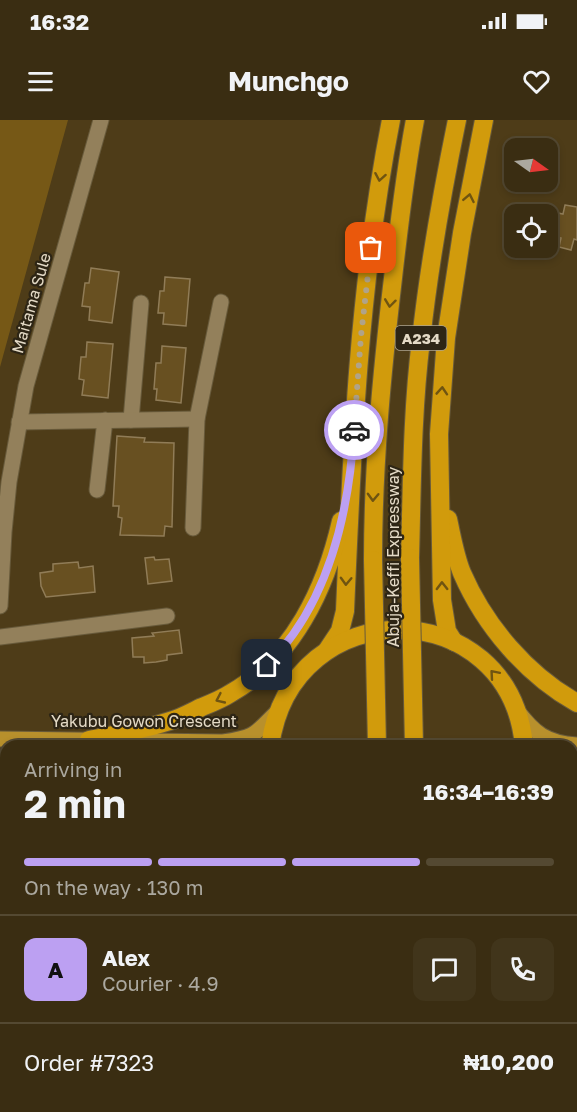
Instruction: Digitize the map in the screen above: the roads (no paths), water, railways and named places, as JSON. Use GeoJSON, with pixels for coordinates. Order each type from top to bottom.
{"type":"FeatureCollection","features":[{"type":"Feature","properties":{"kind":"highway"},"geometry":{"type":"LineString","coordinates":[[328,649],[340,631],[345,611],[351,476],[361,336],[378,183],[391,120]]}},
{"type":"Feature","properties":{"kind":"highway","name":"Abuja-Keffi Expressway"},"geometry":{"type":"LineString","coordinates":[[377,740],[373,499],[384,348],[408,156],[415,120]]}},
{"type":"Feature","properties":{"kind":"highway","name":"Abuja-Keffi Expressway"},"geometry":{"type":"LineString","coordinates":[[414,740],[410,558],[420,341],[456,120]]}},
{"type":"Feature","properties":{"kind":"highway"},"geometry":{"type":"LineString","coordinates":[[454,642],[447,631],[442,600],[439,434],[446,338],[462,233],[484,120]]}},
{"type":"Feature","properties":{"kind":"highway"},"geometry":{"type":"LineString","coordinates":[[439,434],[446,514],[462,571],[477,604],[517,656],[543,681],[577,703]]}},
{"type":"Feature","properties":{"kind":"highway"},"geometry":{"type":"LineString","coordinates":[[89,740],[174,720],[231,694],[250,681],[282,650],[304,618],[321,583],[336,543],[351,476]]}},
{"type":"Feature","properties":{"kind":"highway"},"geometry":{"type":"LineString","coordinates":[[271,740],[278,712],[286,693],[312,662],[328,649],[347,639],[368,632],[390,629],[434,634],[472,653],[502,684],[515,707],[523,740]]}},
{"type":"Feature","properties":{"kind":"main road"},"geometry":{"type":"LineString","coordinates":[[515,707],[534,731],[551,740]]}},
{"type":"Feature","properties":{"kind":"main road","name":"Yakubu Gowon Crescent"},"geometry":{"type":"LineString","coordinates":[[237,740],[257,733],[278,712]]}},
{"type":"Feature","properties":{"kind":"main road","name":"Yakubu Gowon Crescent"},"geometry":{"type":"LineString","coordinates":[[0,739],[89,740]]}},
{"type":"Feature","properties":{"kind":"street","name":"Maitama Sule"},"geometry":{"type":"LineString","coordinates":[[0,606],[7,502],[26,386],[101,120]]}},
{"type":"Feature","properties":{"kind":"street"},"geometry":{"type":"LineString","coordinates":[[193,528],[197,418],[220,302]]}},
{"type":"Feature","properties":{"kind":"street"},"geometry":{"type":"LineString","coordinates":[[131,420],[141,303]]}},
{"type":"Feature","properties":{"kind":"street"},"geometry":{"type":"LineString","coordinates":[[19,422],[197,418]]}},
{"type":"Feature","properties":{"kind":"street"},"geometry":{"type":"LineString","coordinates":[[97,490],[105,420]]}},
{"type":"Feature","properties":{"kind":"street"},"geometry":{"type":"LineString","coordinates":[[0,637],[167,616]]}}]}
